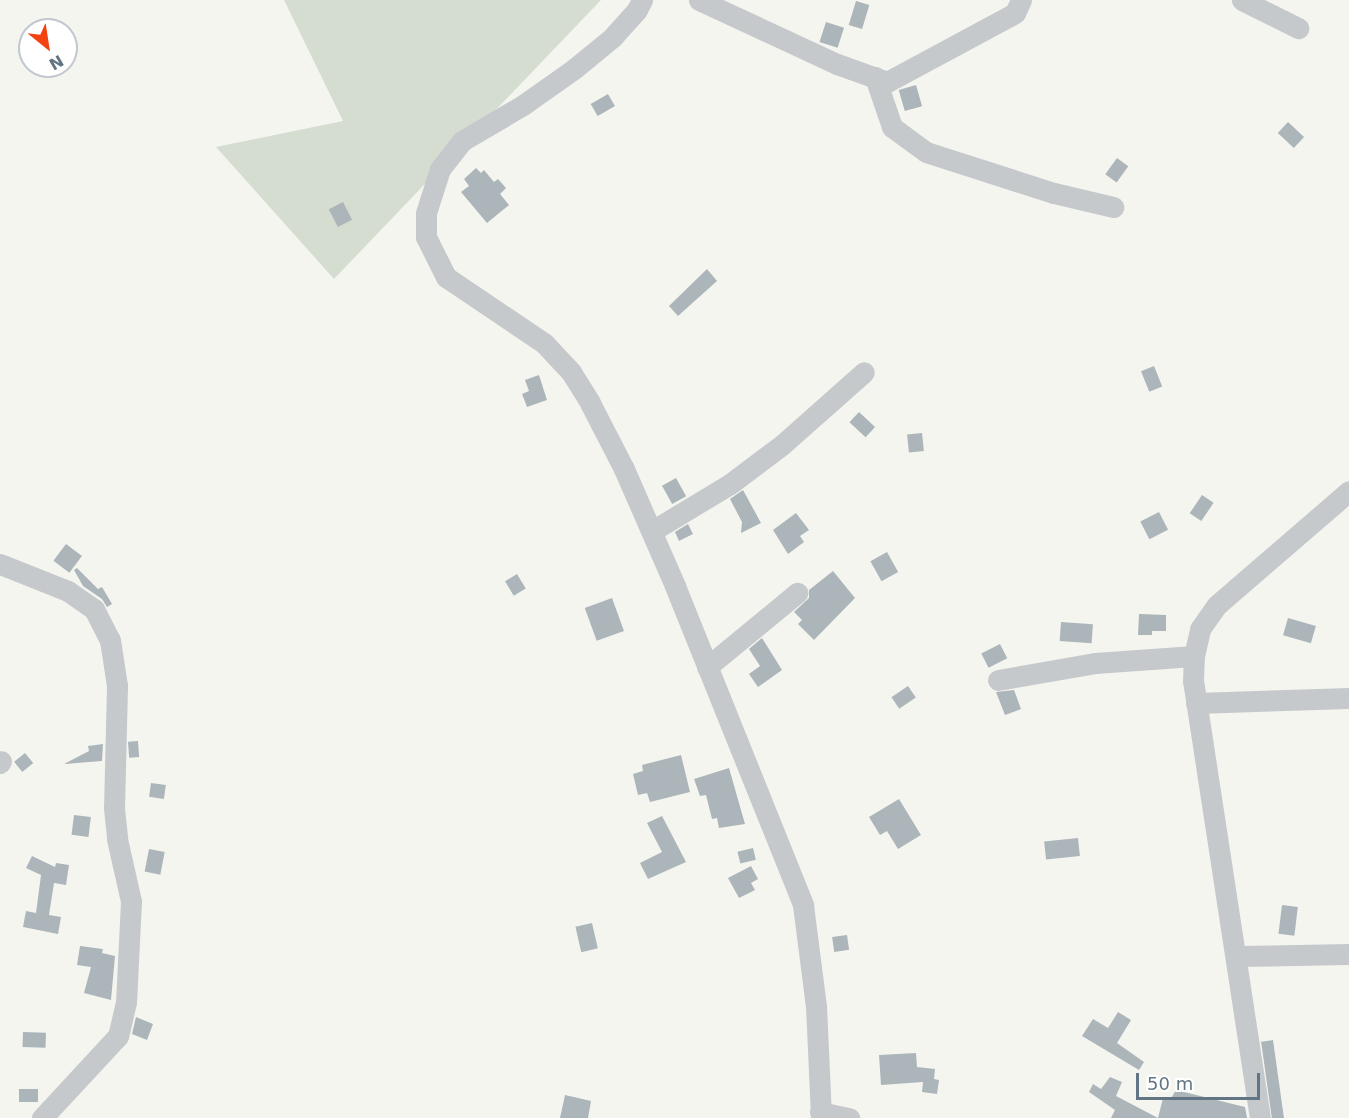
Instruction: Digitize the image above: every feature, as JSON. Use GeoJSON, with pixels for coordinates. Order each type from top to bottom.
{"type":"FeatureCollection","features":[{"type":"Feature","properties":{"kind":"street"},"geometry":{"type":"LineString","coordinates":[[642,0],[637,10],[613,37],[574,69],[524,105],[462,141],[440,169],[426,213],[426,237],[446,277],[544,343],[571,372],[590,403],[624,469],[652,531],[802,905],[816,1006],[821,1115],[849,1118]]}},
{"type":"Feature","properties":{"kind":"street"},"geometry":{"type":"LineString","coordinates":[[699,0],[837,64],[886,81],[1015,13],[1021,0]]}},
{"type":"Feature","properties":{"kind":"street"},"geometry":{"type":"LineString","coordinates":[[1242,0],[1298,28]]}},
{"type":"Feature","properties":{"kind":"street"},"geometry":{"type":"LineString","coordinates":[[875,77],[892,127],[926,152],[1054,193],[1113,207]]}},
{"type":"Feature","properties":{"kind":"street"},"geometry":{"type":"LineString","coordinates":[[652,531],[730,484],[783,444],[864,372]]}},
{"type":"Feature","properties":{"kind":"street"},"geometry":{"type":"LineString","coordinates":[[1260,1118],[1237,957],[1196,703],[1193,681],[1194,656],[1200,629],[1217,605],[1349,491]]}},
{"type":"Feature","properties":{"kind":"street"},"geometry":{"type":"LineString","coordinates":[[0,564],[68,591],[94,609],[110,640],[117,686],[114,808],[117,839],[131,901],[126,1002],[118,1036],[42,1118]]}},
{"type":"Feature","properties":{"kind":"street"},"geometry":{"type":"LineString","coordinates":[[707,667],[797,593]]}},
{"type":"Feature","properties":{"kind":"street"},"geometry":{"type":"LineString","coordinates":[[998,680],[1095,663],[1194,656]]}},
{"type":"Feature","properties":{"kind":"street"},"geometry":{"type":"LineString","coordinates":[[1196,703],[1349,698]]}},
{"type":"Feature","properties":{"kind":"street"},"geometry":{"type":"LineString","coordinates":[[1237,957],[1349,954]]}},
{"type":"Feature","properties":{"kind":"shaded area"},"geometry":{"type":"Polygon","coordinates":[[[284,0],[601,0],[334,279],[216,147],[343,121],[284,0]]]}},
{"type":"Feature","properties":{"kind":"building"},"geometry":{"type":"Polygon","coordinates":[[[856,1],[869,5],[862,29],[849,25],[856,1]]]}},
{"type":"Feature","properties":{"kind":"building"},"geometry":{"type":"Polygon","coordinates":[[[826,22],[844,28],[838,48],[820,42],[826,22]]]}},
{"type":"Feature","properties":{"kind":"building"},"geometry":{"type":"Polygon","coordinates":[[[916,85],[922,106],[905,111],[899,90],[916,85]]]}},
{"type":"Feature","properties":{"kind":"building"},"geometry":{"type":"Polygon","coordinates":[[[608,94],[615,106],[598,116],[591,104],[608,94]]]}},
{"type":"Feature","properties":{"kind":"building"},"geometry":{"type":"Polygon","coordinates":[[[1288,122],[1304,137],[1294,148],[1278,133],[1288,122]]]}},
{"type":"Feature","properties":{"kind":"building"},"geometry":{"type":"Polygon","coordinates":[[[1117,158],[1128,166],[1117,182],[1105,174],[1117,158]]]}},
{"type":"Feature","properties":{"kind":"building"},"geometry":{"type":"Polygon","coordinates":[[[476,168],[481,173],[484,170],[494,182],[498,179],[506,188],[500,194],[509,205],[487,223],[461,192],[469,186],[464,179],[476,168]]]}},
{"type":"Feature","properties":{"kind":"building"},"geometry":{"type":"Polygon","coordinates":[[[343,202],[352,220],[338,227],[329,209],[343,202]]]}},
{"type":"Feature","properties":{"kind":"building"},"geometry":{"type":"Polygon","coordinates":[[[707,269],[717,281],[678,316],[669,306],[707,269]]]}},
{"type":"Feature","properties":{"kind":"building"},"geometry":{"type":"Polygon","coordinates":[[[1154,366],[1162,386],[1149,392],[1141,371],[1154,366]]]}},
{"type":"Feature","properties":{"kind":"building"},"geometry":{"type":"Polygon","coordinates":[[[539,375],[547,400],[527,407],[522,394],[529,391],[525,380],[539,375]]]}},
{"type":"Feature","properties":{"kind":"building"},"geometry":{"type":"Polygon","coordinates":[[[859,412],[875,427],[866,437],[849,422],[859,412]]]}},
{"type":"Feature","properties":{"kind":"building"},"geometry":{"type":"Polygon","coordinates":[[[922,433],[924,451],[909,452],[907,435],[922,433]]]}},
{"type":"Feature","properties":{"kind":"building"},"geometry":{"type":"Polygon","coordinates":[[[676,478],[686,496],[672,504],[662,486],[676,478]]]}},
{"type":"Feature","properties":{"kind":"building"},"geometry":{"type":"Polygon","coordinates":[[[743,490],[761,523],[741,533],[742,522],[730,499],[743,490]]]}},
{"type":"Feature","properties":{"kind":"building"},"geometry":{"type":"Polygon","coordinates":[[[1202,495],[1214,503],[1201,521],[1190,513],[1202,495]]]}},
{"type":"Feature","properties":{"kind":"building"},"geometry":{"type":"Polygon","coordinates":[[[1159,512],[1168,530],[1149,539],[1140,522],[1159,512]]]}},
{"type":"Feature","properties":{"kind":"building"},"geometry":{"type":"Polygon","coordinates":[[[796,513],[809,530],[800,536],[804,542],[788,554],[773,530],[796,513]]]}},
{"type":"Feature","properties":{"kind":"building"},"geometry":{"type":"Polygon","coordinates":[[[688,524],[693,534],[679,541],[675,532],[688,524]]]}},
{"type":"Feature","properties":{"kind":"building"},"geometry":{"type":"Polygon","coordinates":[[[66,544],[82,556],[69,573],[53,561],[66,544]]]}},
{"type":"Feature","properties":{"kind":"building"},"geometry":{"type":"Polygon","coordinates":[[[887,552],[898,572],[882,581],[870,561],[887,552]]]}},
{"type":"Feature","properties":{"kind":"building"},"geometry":{"type":"Polygon","coordinates":[[[77,568],[98,589],[102,587],[112,604],[107,607],[102,599],[83,586],[74,570],[77,568]]]}},
{"type":"Feature","properties":{"kind":"building"},"geometry":{"type":"Polygon","coordinates":[[[833,571],[855,598],[814,640],[798,624],[802,620],[794,612],[809,598],[809,590],[833,571]]]}},
{"type":"Feature","properties":{"kind":"building"},"geometry":{"type":"Polygon","coordinates":[[[517,574],[526,589],[514,596],[505,581],[517,574]]]}},
{"type":"Feature","properties":{"kind":"building"},"geometry":{"type":"Polygon","coordinates":[[[612,598],[624,631],[597,641],[585,608],[612,598]]]}},
{"type":"Feature","properties":{"kind":"building"},"geometry":{"type":"Polygon","coordinates":[[[1139,614],[1166,615],[1166,631],[1152,631],[1152,635],[1138,635],[1139,614]]]}},
{"type":"Feature","properties":{"kind":"building"},"geometry":{"type":"Polygon","coordinates":[[[1288,618],[1316,626],[1311,643],[1283,635],[1288,618]]]}},
{"type":"Feature","properties":{"kind":"building"},"geometry":{"type":"Polygon","coordinates":[[[1061,622],[1093,624],[1092,643],[1060,641],[1061,622]]]}},
{"type":"Feature","properties":{"kind":"building"},"geometry":{"type":"Polygon","coordinates":[[[762,638],[782,670],[758,687],[749,674],[760,666],[749,649],[762,638]]]}},
{"type":"Feature","properties":{"kind":"building"},"geometry":{"type":"Polygon","coordinates":[[[1000,644],[1007,658],[989,668],[981,654],[1000,644]]]}},
{"type":"Feature","properties":{"kind":"building"},"geometry":{"type":"Polygon","coordinates":[[[908,686],[916,698],[899,709],[891,697],[908,686]]]}},
{"type":"Feature","properties":{"kind":"building"},"geometry":{"type":"Polygon","coordinates":[[[1014,690],[1021,709],[1005,715],[996,692],[1014,690]]]}},
{"type":"Feature","properties":{"kind":"building"},"geometry":{"type":"Polygon","coordinates":[[[138,741],[139,757],[129,758],[128,742],[138,741]]]}},
{"type":"Feature","properties":{"kind":"building"},"geometry":{"type":"Polygon","coordinates":[[[103,744],[102,761],[64,764],[89,751],[88,746],[103,744]]]}},
{"type":"Feature","properties":{"kind":"building"},"geometry":{"type":"Polygon","coordinates":[[[25,753],[33,763],[22,772],[14,762],[25,753]]]}},
{"type":"Feature","properties":{"kind":"building"},"geometry":{"type":"Polygon","coordinates":[[[681,755],[690,792],[650,802],[647,793],[638,795],[633,774],[643,771],[642,765],[681,755]]]}},
{"type":"Feature","properties":{"kind":"building"},"geometry":{"type":"Polygon","coordinates":[[[729,768],[745,824],[719,828],[717,818],[712,819],[706,795],[700,796],[694,779],[729,768]]]}},
{"type":"Feature","properties":{"kind":"building"},"geometry":{"type":"Polygon","coordinates":[[[151,783],[166,785],[164,799],[149,797],[151,783]]]}},
{"type":"Feature","properties":{"kind":"building"},"geometry":{"type":"Polygon","coordinates":[[[899,799],[921,835],[898,849],[887,831],[880,835],[869,817],[899,799]]]}},
{"type":"Feature","properties":{"kind":"building"},"geometry":{"type":"Polygon","coordinates":[[[74,815],[91,817],[88,837],[72,835],[74,815]]]}},
{"type":"Feature","properties":{"kind":"building"},"geometry":{"type":"Polygon","coordinates":[[[662,816],[686,862],[648,879],[640,863],[662,852],[647,823],[662,816]]]}},
{"type":"Feature","properties":{"kind":"building"},"geometry":{"type":"Polygon","coordinates":[[[1078,838],[1080,856],[1046,859],[1044,842],[1078,838]]]}},
{"type":"Feature","properties":{"kind":"building"},"geometry":{"type":"Polygon","coordinates":[[[753,848],[756,860],[740,864],[737,852],[753,848]]]}},
{"type":"Feature","properties":{"kind":"building"},"geometry":{"type":"Polygon","coordinates":[[[149,849],[165,852],[160,875],[145,872],[149,849]]]}},
{"type":"Feature","properties":{"kind":"building"},"geometry":{"type":"Polygon","coordinates":[[[32,856],[55,867],[56,863],[69,865],[66,885],[54,883],[49,915],[61,917],[58,934],[23,927],[26,911],[36,913],[41,875],[26,868],[32,856]]]}},
{"type":"Feature","properties":{"kind":"building"},"geometry":{"type":"Polygon","coordinates":[[[751,866],[758,879],[751,883],[755,890],[739,898],[728,878],[751,866]]]}},
{"type":"Feature","properties":{"kind":"building"},"geometry":{"type":"Polygon","coordinates":[[[1282,905],[1298,907],[1294,936],[1278,934],[1282,905]]]}},
{"type":"Feature","properties":{"kind":"building"},"geometry":{"type":"Polygon","coordinates":[[[592,923],[598,948],[581,952],[575,927],[592,923]]]}},
{"type":"Feature","properties":{"kind":"building"},"geometry":{"type":"Polygon","coordinates":[[[847,935],[849,950],[834,952],[832,937],[847,935]]]}},
{"type":"Feature","properties":{"kind":"building"},"geometry":{"type":"Polygon","coordinates":[[[80,946],[103,949],[102,953],[115,956],[111,1000],[84,993],[91,967],[77,965],[80,946]]]}},
{"type":"Feature","properties":{"kind":"building"},"geometry":{"type":"Polygon","coordinates":[[[1118,1012],[1131,1020],[1117,1043],[1144,1062],[1139,1070],[1082,1036],[1093,1019],[1108,1028],[1118,1012]]]}},
{"type":"Feature","properties":{"kind":"building"},"geometry":{"type":"Polygon","coordinates":[[[136,1017],[153,1024],[147,1040],[132,1034],[136,1017]]]}},
{"type":"Feature","properties":{"kind":"building"},"geometry":{"type":"Polygon","coordinates":[[[23,1032],[46,1033],[45,1048],[22,1047],[23,1032]]]}},
{"type":"Feature","properties":{"kind":"building"},"geometry":{"type":"Polygon","coordinates":[[[1273,1040],[1284,1118],[1272,1118],[1261,1042],[1273,1040]]]}},
{"type":"Feature","properties":{"kind":"building"},"geometry":{"type":"Polygon","coordinates":[[[916,1053],[917,1067],[935,1069],[934,1079],[939,1080],[937,1094],[922,1092],[923,1082],[881,1085],[879,1055],[916,1053]]]}},
{"type":"Feature","properties":{"kind":"building"},"geometry":{"type":"Polygon","coordinates":[[[1110,1077],[1122,1082],[1116,1096],[1158,1118],[1111,1118],[1115,1110],[1089,1092],[1093,1084],[1101,1089],[1110,1077]]]}},
{"type":"Feature","properties":{"kind":"building"},"geometry":{"type":"Polygon","coordinates":[[[19,1089],[38,1089],[38,1102],[19,1102],[19,1089]]]}},
{"type":"Feature","properties":{"kind":"building"},"geometry":{"type":"Polygon","coordinates":[[[1176,1090],[1245,1107],[1247,1118],[1158,1118],[1163,1098],[1170,1100],[1176,1090]]]}},
{"type":"Feature","properties":{"kind":"building"},"geometry":{"type":"Polygon","coordinates":[[[565,1095],[591,1101],[588,1118],[560,1118],[565,1095]]]}}]}
